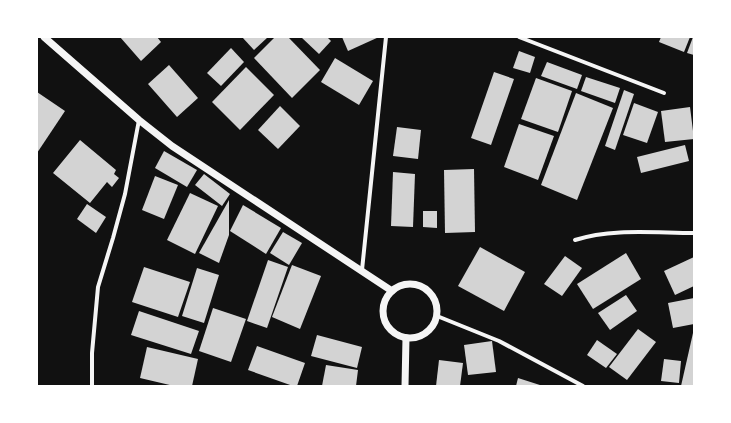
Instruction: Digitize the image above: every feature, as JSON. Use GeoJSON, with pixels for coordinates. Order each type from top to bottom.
{"type":"FeatureCollection","features":[{"type":"Feature","properties":{"kind":"street"},"geometry":{"type":"LineString","coordinates":[[44,37],[139,120],[172,146],[392,291]]}},
{"type":"Feature","properties":{"kind":"street"},"geometry":{"type":"LineString","coordinates":[[362,270],[386,37]]}},
{"type":"Feature","properties":{"kind":"street"},"geometry":{"type":"LineString","coordinates":[[519,37],[664,93]]}},
{"type":"Feature","properties":{"kind":"street"},"geometry":{"type":"LineString","coordinates":[[92,386],[92,353],[98,287],[125,194],[139,120]]}},
{"type":"Feature","properties":{"kind":"street"},"geometry":{"type":"LineString","coordinates":[[575,240],[591,235],[608,233],[694,233]]}},
{"type":"Feature","properties":{"kind":"street"},"geometry":{"type":"LineString","coordinates":[[413,284],[423,287],[432,294],[437,305],[437,316],[434,326],[426,334],[417,338],[406,338],[395,334],[386,325],[383,313],[385,301],[392,291],[401,285],[413,284]]}},
{"type":"Feature","properties":{"kind":"street"},"geometry":{"type":"LineString","coordinates":[[437,316],[499,341],[583,386]]}},
{"type":"Feature","properties":{"kind":"street"},"geometry":{"type":"LineString","coordinates":[[405,386],[406,338]]}},
{"type":"Feature","properties":{"kind":"building"},"geometry":{"type":"Polygon","coordinates":[[[120,37],[157,37],[161,42],[141,61],[120,37]]]}},
{"type":"Feature","properties":{"kind":"building"},"geometry":{"type":"Polygon","coordinates":[[[242,37],[268,37],[254,50],[242,37]]]}},
{"type":"Feature","properties":{"kind":"building"},"geometry":{"type":"Polygon","coordinates":[[[275,37],[288,37],[320,70],[292,98],[254,58],[275,37]]]}},
{"type":"Feature","properties":{"kind":"building"},"geometry":{"type":"Polygon","coordinates":[[[301,37],[327,37],[331,41],[319,54],[301,37]]]}},
{"type":"Feature","properties":{"kind":"building"},"geometry":{"type":"Polygon","coordinates":[[[342,37],[379,37],[348,51],[342,37]]]}},
{"type":"Feature","properties":{"kind":"building"},"geometry":{"type":"Polygon","coordinates":[[[661,37],[690,37],[684,52],[659,42],[661,37]]]}},
{"type":"Feature","properties":{"kind":"building"},"geometry":{"type":"Polygon","coordinates":[[[694,37],[694,55],[687,53],[694,37]]]}},
{"type":"Feature","properties":{"kind":"building"},"geometry":{"type":"Polygon","coordinates":[[[231,48],[244,62],[221,86],[207,73],[231,48]]]}},
{"type":"Feature","properties":{"kind":"building"},"geometry":{"type":"Polygon","coordinates":[[[519,51],[535,57],[530,73],[513,68],[519,51]]]}},
{"type":"Feature","properties":{"kind":"building"},"geometry":{"type":"Polygon","coordinates":[[[335,58],[373,81],[359,105],[321,82],[335,58]]]}},
{"type":"Feature","properties":{"kind":"building"},"geometry":{"type":"Polygon","coordinates":[[[547,62],[582,75],[577,89],[541,76],[547,62]]]}},
{"type":"Feature","properties":{"kind":"building"},"geometry":{"type":"Polygon","coordinates":[[[169,65],[198,98],[177,117],[148,84],[169,65]]]}},
{"type":"Feature","properties":{"kind":"building"},"geometry":{"type":"Polygon","coordinates":[[[246,67],[274,95],[240,130],[212,102],[246,67]]]}},
{"type":"Feature","properties":{"kind":"building"},"geometry":{"type":"Polygon","coordinates":[[[494,72],[514,79],[491,145],[471,138],[494,72]]]}},
{"type":"Feature","properties":{"kind":"building"},"geometry":{"type":"Polygon","coordinates":[[[586,77],[620,88],[615,103],[581,91],[586,77]]]}},
{"type":"Feature","properties":{"kind":"building"},"geometry":{"type":"Polygon","coordinates":[[[536,78],[572,91],[558,132],[521,119],[536,78]]]}},
{"type":"Feature","properties":{"kind":"building"},"geometry":{"type":"Polygon","coordinates":[[[624,90],[634,94],[615,150],[605,146],[624,90]]]}},
{"type":"Feature","properties":{"kind":"building"},"geometry":{"type":"Polygon","coordinates":[[[37,92],[65,111],[37,153],[37,92]]]}},
{"type":"Feature","properties":{"kind":"building"},"geometry":{"type":"Polygon","coordinates":[[[576,93],[613,108],[577,200],[541,185],[576,93]]]}},
{"type":"Feature","properties":{"kind":"building"},"geometry":{"type":"Polygon","coordinates":[[[634,103],[658,112],[647,143],[623,135],[634,103]]]}},
{"type":"Feature","properties":{"kind":"building"},"geometry":{"type":"Polygon","coordinates":[[[280,106],[300,126],[278,149],[258,130],[280,106]]]}},
{"type":"Feature","properties":{"kind":"building"},"geometry":{"type":"Polygon","coordinates":[[[690,107],[694,139],[665,142],[661,111],[690,107]]]}},
{"type":"Feature","properties":{"kind":"building"},"geometry":{"type":"Polygon","coordinates":[[[519,124],[554,136],[538,180],[504,167],[519,124]]]}},
{"type":"Feature","properties":{"kind":"building"},"geometry":{"type":"Polygon","coordinates":[[[397,127],[421,130],[418,159],[393,156],[397,127]]]}},
{"type":"Feature","properties":{"kind":"building"},"geometry":{"type":"Polygon","coordinates":[[[80,140],[116,170],[114,174],[119,178],[112,187],[107,182],[90,203],[53,173],[80,140]]]}},
{"type":"Feature","properties":{"kind":"building"},"geometry":{"type":"Polygon","coordinates":[[[685,145],[689,161],[641,173],[637,157],[685,145]]]}},
{"type":"Feature","properties":{"kind":"building"},"geometry":{"type":"Polygon","coordinates":[[[164,151],[197,170],[187,187],[155,168],[164,151]]]}},
{"type":"Feature","properties":{"kind":"building"},"geometry":{"type":"Polygon","coordinates":[[[474,169],[475,232],[445,233],[444,170],[474,169]]]}},
{"type":"Feature","properties":{"kind":"building"},"geometry":{"type":"Polygon","coordinates":[[[393,172],[415,174],[413,227],[391,226],[393,172]]]}},
{"type":"Feature","properties":{"kind":"building"},"geometry":{"type":"Polygon","coordinates":[[[204,174],[230,194],[222,206],[195,185],[204,174]]]}},
{"type":"Feature","properties":{"kind":"building"},"geometry":{"type":"Polygon","coordinates":[[[155,176],[178,185],[164,219],[142,210],[155,176]]]}},
{"type":"Feature","properties":{"kind":"building"},"geometry":{"type":"Polygon","coordinates":[[[190,193],[218,206],[195,254],[167,240],[190,193]]]}},
{"type":"Feature","properties":{"kind":"building"},"geometry":{"type":"Polygon","coordinates":[[[229,200],[229,235],[219,263],[199,253],[229,200]]]}},
{"type":"Feature","properties":{"kind":"building"},"geometry":{"type":"Polygon","coordinates":[[[87,204],[106,217],[96,233],[77,219],[87,204]]]}},
{"type":"Feature","properties":{"kind":"building"},"geometry":{"type":"Polygon","coordinates":[[[243,205],[281,228],[266,254],[230,231],[243,205]]]}},
{"type":"Feature","properties":{"kind":"building"},"geometry":{"type":"Polygon","coordinates":[[[423,211],[437,211],[437,228],[423,227],[423,211]]]}},
{"type":"Feature","properties":{"kind":"building"},"geometry":{"type":"Polygon","coordinates":[[[283,232],[302,243],[289,265],[270,253],[283,232]]]}},
{"type":"Feature","properties":{"kind":"building"},"geometry":{"type":"Polygon","coordinates":[[[480,247],[525,272],[504,311],[458,286],[480,247]]]}},
{"type":"Feature","properties":{"kind":"building"},"geometry":{"type":"Polygon","coordinates":[[[626,253],[641,279],[593,309],[577,284],[626,253]]]}},
{"type":"Feature","properties":{"kind":"building"},"geometry":{"type":"Polygon","coordinates":[[[565,256],[582,268],[562,296],[544,284],[565,256]]]}},
{"type":"Feature","properties":{"kind":"building"},"geometry":{"type":"Polygon","coordinates":[[[694,257],[694,286],[675,295],[664,271],[694,257]]]}},
{"type":"Feature","properties":{"kind":"building"},"geometry":{"type":"Polygon","coordinates":[[[268,260],[288,267],[267,328],[247,321],[268,260]]]}},
{"type":"Feature","properties":{"kind":"building"},"geometry":{"type":"Polygon","coordinates":[[[292,265],[321,276],[300,329],[272,317],[292,265]]]}},
{"type":"Feature","properties":{"kind":"building"},"geometry":{"type":"Polygon","coordinates":[[[144,267],[190,282],[178,317],[132,302],[144,267]]]}},
{"type":"Feature","properties":{"kind":"building"},"geometry":{"type":"Polygon","coordinates":[[[197,268],[219,275],[204,323],[182,316],[197,268]]]}},
{"type":"Feature","properties":{"kind":"building"},"geometry":{"type":"Polygon","coordinates":[[[626,295],[637,311],[610,330],[598,313],[626,295]]]}},
{"type":"Feature","properties":{"kind":"building"},"geometry":{"type":"Polygon","coordinates":[[[694,298],[694,324],[673,328],[668,303],[694,298]]]}},
{"type":"Feature","properties":{"kind":"building"},"geometry":{"type":"Polygon","coordinates":[[[213,308],[246,319],[231,362],[199,351],[213,308]]]}},
{"type":"Feature","properties":{"kind":"building"},"geometry":{"type":"Polygon","coordinates":[[[139,311],[199,331],[191,354],[131,335],[139,311]]]}},
{"type":"Feature","properties":{"kind":"building"},"geometry":{"type":"Polygon","coordinates":[[[638,329],[656,342],[627,380],[609,367],[638,329]]]}},
{"type":"Feature","properties":{"kind":"building"},"geometry":{"type":"Polygon","coordinates":[[[693,333],[694,386],[681,386],[693,333]]]}},
{"type":"Feature","properties":{"kind":"building"},"geometry":{"type":"Polygon","coordinates":[[[317,335],[362,347],[357,368],[311,356],[317,335]]]}},
{"type":"Feature","properties":{"kind":"building"},"geometry":{"type":"Polygon","coordinates":[[[597,340],[617,354],[606,368],[587,355],[597,340]]]}},
{"type":"Feature","properties":{"kind":"building"},"geometry":{"type":"Polygon","coordinates":[[[492,341],[496,372],[468,375],[464,345],[492,341]]]}},
{"type":"Feature","properties":{"kind":"building"},"geometry":{"type":"Polygon","coordinates":[[[257,346],[305,363],[297,386],[293,386],[248,370],[257,346]]]}},
{"type":"Feature","properties":{"kind":"building"},"geometry":{"type":"Polygon","coordinates":[[[147,347],[198,359],[192,386],[174,386],[140,378],[147,347]]]}},
{"type":"Feature","properties":{"kind":"building"},"geometry":{"type":"Polygon","coordinates":[[[664,359],[681,361],[679,383],[661,381],[664,359]]]}},
{"type":"Feature","properties":{"kind":"building"},"geometry":{"type":"Polygon","coordinates":[[[439,360],[463,363],[460,386],[436,386],[439,360]]]}},
{"type":"Feature","properties":{"kind":"building"},"geometry":{"type":"Polygon","coordinates":[[[326,365],[358,370],[356,386],[322,386],[326,365]]]}},
{"type":"Feature","properties":{"kind":"building"},"geometry":{"type":"Polygon","coordinates":[[[518,378],[543,386],[516,386],[518,378]]]}}]}
